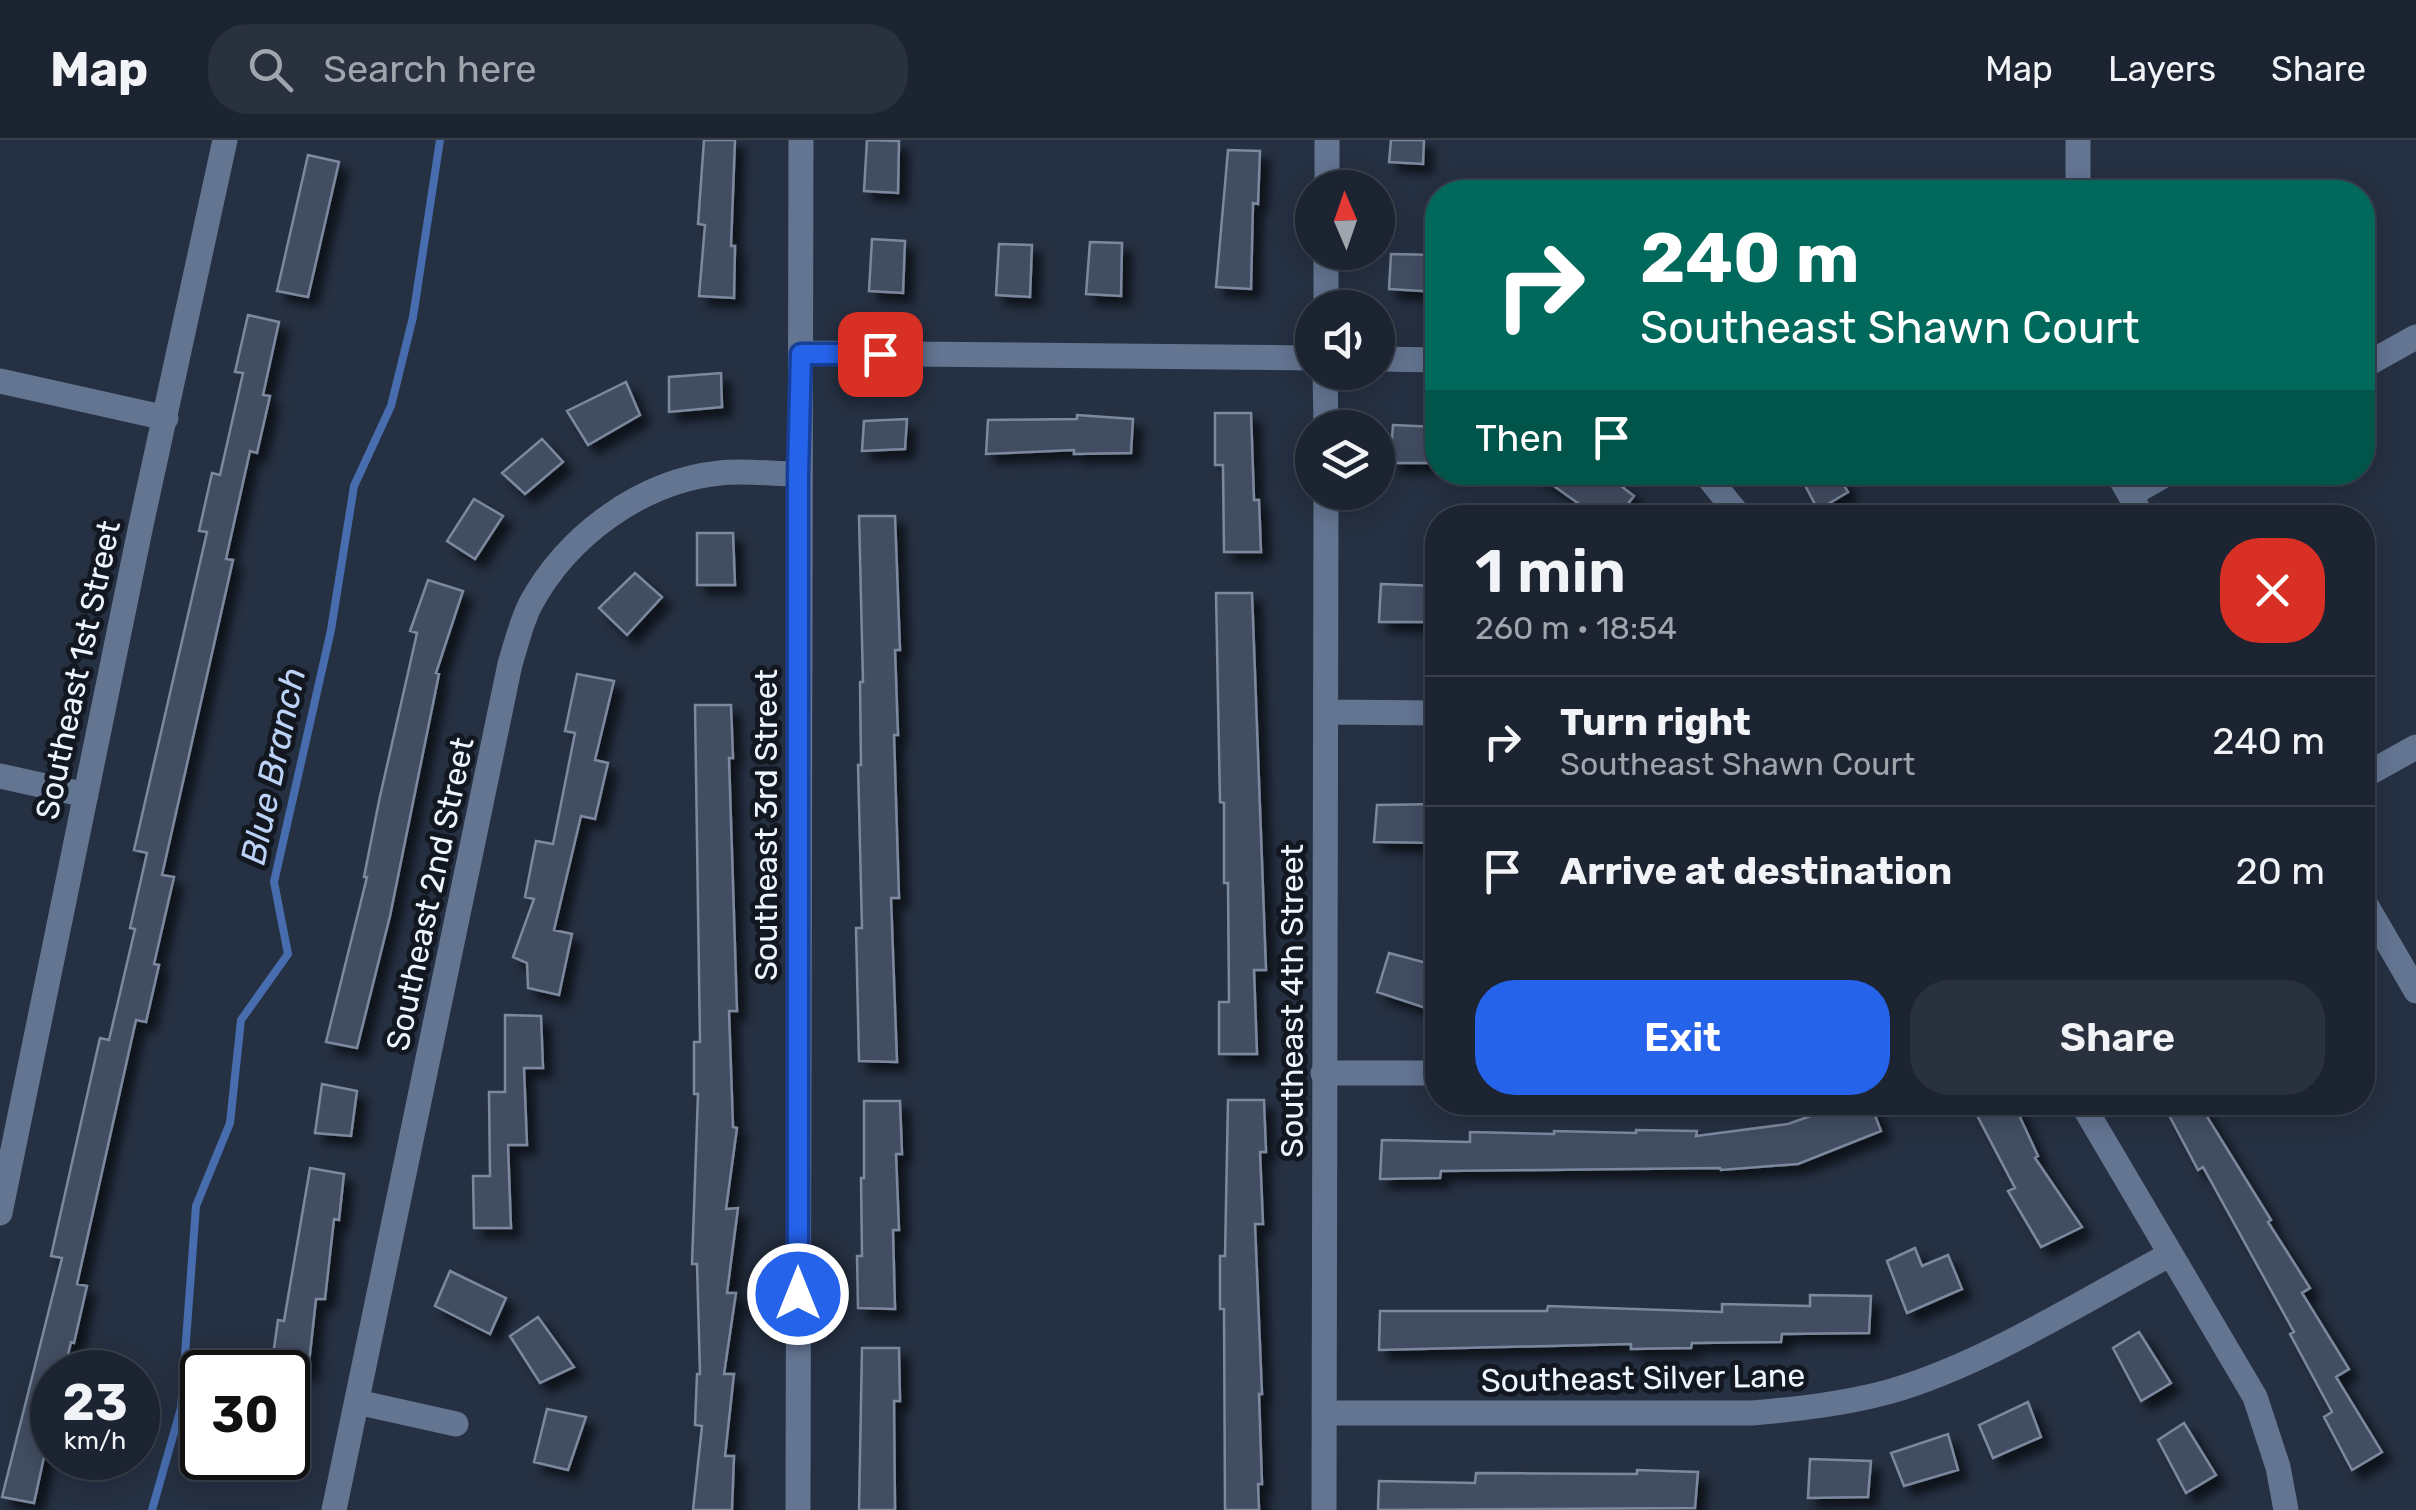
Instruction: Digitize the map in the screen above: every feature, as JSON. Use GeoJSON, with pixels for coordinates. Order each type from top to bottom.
{"type":"FeatureCollection","features":[{"type":"Feature","properties":{"kind":"street","name":"Southeast 1st Street"},"geometry":{"type":"LineString","coordinates":[[0,1213],[8,1139],[86,795],[225,140]]}},
{"type":"Feature","properties":{"kind":"street","name":"Southeast 3rd Street"},"geometry":{"type":"LineString","coordinates":[[798,1510],[801,140]]}},
{"type":"Feature","properties":{"kind":"street"},"geometry":{"type":"LineString","coordinates":[[1327,140],[1327,170]]}},
{"type":"Feature","properties":{"kind":"street"},"geometry":{"type":"LineString","coordinates":[[2078,140],[2078,180]]}},
{"type":"Feature","properties":{"kind":"street"},"geometry":{"type":"LineString","coordinates":[[2375,359],[2416,337]]}},
{"type":"Feature","properties":{"kind":"street"},"geometry":{"type":"LineString","coordinates":[[801,354],[1295,358]]}},
{"type":"Feature","properties":{"kind":"street"},"geometry":{"type":"LineString","coordinates":[[1395,359],[1425,360]]}},
{"type":"Feature","properties":{"kind":"street"},"geometry":{"type":"LineString","coordinates":[[0,381],[166,418]]}},
{"type":"Feature","properties":{"kind":"street","name":"Southeast 2nd Street"},"geometry":{"type":"LineString","coordinates":[[334,1510],[510,664],[530,606],[574,544],[608,516],[667,486],[720,473],[798,474]]}},
{"type":"Feature","properties":{"kind":"street"},"geometry":{"type":"LineString","coordinates":[[1714,485],[1731,505]]}},
{"type":"Feature","properties":{"kind":"street","name":"Southeast 4th Street"},"geometry":{"type":"LineString","coordinates":[[1324,1510],[1326,510]]}},
{"type":"Feature","properties":{"kind":"street"},"geometry":{"type":"LineString","coordinates":[[1326,712],[1425,713]]}},
{"type":"Feature","properties":{"kind":"street"},"geometry":{"type":"LineString","coordinates":[[2375,770],[2416,746]]}},
{"type":"Feature","properties":{"kind":"street"},"geometry":{"type":"LineString","coordinates":[[0,776],[86,795]]}},
{"type":"Feature","properties":{"kind":"street"},"geometry":{"type":"LineString","coordinates":[[2375,920],[2416,991]]}},
{"type":"Feature","properties":{"kind":"street"},"geometry":{"type":"LineString","coordinates":[[1324,1073],[1425,1074]]}},
{"type":"Feature","properties":{"kind":"street"},"geometry":{"type":"LineString","coordinates":[[2088,1115],[2255,1397],[2278,1468],[2286,1510]]}},
{"type":"Feature","properties":{"kind":"street","name":"Southeast Silver Lane"},"geometry":{"type":"LineString","coordinates":[[1324,1413],[1752,1414],[1820,1408],[1890,1392],[1963,1364],[2169,1255]]}},
{"type":"Feature","properties":{"kind":"street"},"geometry":{"type":"LineString","coordinates":[[357,1402],[456,1424]]}},
{"type":"Feature","properties":{"kind":"building"},"geometry":{"type":"Polygon","coordinates":[[[704,140],[735,140],[731,246],[735,246],[734,298],[699,296],[705,225],[698,224],[704,140]]]}},
{"type":"Feature","properties":{"kind":"building"},"geometry":{"type":"Polygon","coordinates":[[[867,140],[899,141],[898,193],[864,191],[867,140]]]}},
{"type":"Feature","properties":{"kind":"building"},"geometry":{"type":"Polygon","coordinates":[[[1391,140],[1424,140],[1423,164],[1389,162],[1391,140]]]}},
{"type":"Feature","properties":{"kind":"building"},"geometry":{"type":"Polygon","coordinates":[[[1228,150],[1260,151],[1258,204],[1253,203],[1251,289],[1216,287],[1228,150]]]}},
{"type":"Feature","properties":{"kind":"building"},"geometry":{"type":"Polygon","coordinates":[[[308,155],[339,162],[308,297],[277,291],[308,155]]]}},
{"type":"Feature","properties":{"kind":"building"},"geometry":{"type":"Polygon","coordinates":[[[872,239],[905,241],[903,293],[869,291],[872,239]]]}},
{"type":"Feature","properties":{"kind":"building"},"geometry":{"type":"Polygon","coordinates":[[[1090,242],[1122,243],[1121,296],[1086,294],[1090,242]]]}},
{"type":"Feature","properties":{"kind":"building"},"geometry":{"type":"Polygon","coordinates":[[[999,244],[1032,245],[1030,297],[996,295],[999,244]]]}},
{"type":"Feature","properties":{"kind":"building"},"geometry":{"type":"Polygon","coordinates":[[[1395,254],[1425,255],[1425,291],[1389,289],[1395,254]]]}},
{"type":"Feature","properties":{"kind":"building"},"geometry":{"type":"Polygon","coordinates":[[[248,315],[279,322],[263,395],[270,396],[257,453],[250,451],[226,559],[233,560],[162,875],[174,877],[154,964],[159,965],[146,1022],[136,1020],[77,1284],[87,1286],[74,1343],[71,1342],[69,1350],[39,1350],[62,1258],[51,1256],[100,1038],[109,1040],[135,929],[130,928],[147,853],[134,850],[207,532],[199,531],[212,473],[220,475],[243,373],[235,372],[248,315]]]}},
{"type":"Feature","properties":{"kind":"building"},"geometry":{"type":"Polygon","coordinates":[[[721,373],[722,407],[669,412],[669,377],[721,373]]]}},
{"type":"Feature","properties":{"kind":"building"},"geometry":{"type":"Polygon","coordinates":[[[626,382],[640,415],[588,445],[567,411],[626,382]]]}},
{"type":"Feature","properties":{"kind":"building"},"geometry":{"type":"Polygon","coordinates":[[[1215,413],[1251,413],[1254,500],[1259,500],[1261,552],[1224,552],[1223,465],[1215,465],[1215,413]]]}},
{"type":"Feature","properties":{"kind":"building"},"geometry":{"type":"Polygon","coordinates":[[[1077,415],[1133,419],[1131,453],[1074,454],[1074,450],[986,454],[988,420],[1077,419],[1077,415]]]}},
{"type":"Feature","properties":{"kind":"building"},"geometry":{"type":"Polygon","coordinates":[[[907,419],[905,449],[862,451],[864,421],[907,419]]]}},
{"type":"Feature","properties":{"kind":"building"},"geometry":{"type":"Polygon","coordinates":[[[1395,425],[1425,426],[1425,463],[1395,463],[1395,425]]]}},
{"type":"Feature","properties":{"kind":"building"},"geometry":{"type":"Polygon","coordinates":[[[542,439],[563,462],[525,494],[502,473],[542,439]]]}},
{"type":"Feature","properties":{"kind":"building"},"geometry":{"type":"Polygon","coordinates":[[[1552,485],[1620,485],[1634,496],[1627,505],[1581,505],[1552,485]]]}},
{"type":"Feature","properties":{"kind":"building"},"geometry":{"type":"Polygon","coordinates":[[[1805,485],[1844,485],[1848,492],[1826,505],[1815,505],[1805,485]]]}},
{"type":"Feature","properties":{"kind":"building"},"geometry":{"type":"Polygon","coordinates":[[[474,499],[503,516],[475,559],[447,541],[474,499]]]}},
{"type":"Feature","properties":{"kind":"building"},"geometry":{"type":"Polygon","coordinates":[[[859,516],[895,516],[900,650],[895,650],[898,735],[894,735],[899,898],[891,898],[897,1062],[859,1061],[856,928],[862,928],[858,765],[863,682],[859,516]]]}},
{"type":"Feature","properties":{"kind":"building"},"geometry":{"type":"Polygon","coordinates":[[[697,533],[733,533],[735,585],[697,585],[697,533]]]}},
{"type":"Feature","properties":{"kind":"building"},"geometry":{"type":"Polygon","coordinates":[[[635,573],[662,597],[627,635],[599,608],[635,573]]]}},
{"type":"Feature","properties":{"kind":"building"},"geometry":{"type":"Polygon","coordinates":[[[428,580],[463,591],[436,673],[439,674],[390,916],[357,1048],[326,1042],[367,877],[379,801],[417,633],[410,631],[428,580]]]}},
{"type":"Feature","properties":{"kind":"building"},"geometry":{"type":"Polygon","coordinates":[[[1381,584],[1425,586],[1425,622],[1379,622],[1381,584]]]}},
{"type":"Feature","properties":{"kind":"building"},"geometry":{"type":"Polygon","coordinates":[[[1216,593],[1252,593],[1266,970],[1254,970],[1257,1054],[1219,1054],[1219,1002],[1229,1002],[1216,593]]]}},
{"type":"Feature","properties":{"kind":"building"},"geometry":{"type":"Polygon","coordinates":[[[577,674],[614,681],[595,760],[608,763],[595,819],[581,816],[554,930],[572,934],[559,995],[528,988],[527,963],[513,957],[534,899],[525,897],[536,841],[553,844],[575,733],[565,731],[577,674]]]}},
{"type":"Feature","properties":{"kind":"building"},"geometry":{"type":"Polygon","coordinates":[[[695,705],[731,705],[733,758],[729,758],[737,1011],[729,1011],[733,1127],[737,1128],[726,1209],[738,1208],[727,1293],[736,1293],[724,1374],[734,1374],[725,1456],[734,1456],[732,1510],[693,1510],[702,1426],[695,1425],[700,1374],[697,1264],[692,1264],[698,1094],[694,1094],[694,1042],[700,1042],[695,705]]]}},
{"type":"Feature","properties":{"kind":"building"},"geometry":{"type":"Polygon","coordinates":[[[1425,804],[1425,843],[1374,842],[1377,805],[1425,804]]]}},
{"type":"Feature","properties":{"kind":"building"},"geometry":{"type":"Polygon","coordinates":[[[1389,953],[1425,963],[1425,1008],[1377,992],[1389,953]]]}},
{"type":"Feature","properties":{"kind":"building"},"geometry":{"type":"Polygon","coordinates":[[[505,1015],[541,1016],[543,1068],[524,1068],[527,1145],[508,1145],[511,1228],[474,1228],[473,1176],[490,1176],[489,1092],[505,1092],[505,1015]]]}},
{"type":"Feature","properties":{"kind":"building"},"geometry":{"type":"Polygon","coordinates":[[[322,1084],[357,1091],[351,1136],[315,1133],[322,1084]]]}},
{"type":"Feature","properties":{"kind":"building"},"geometry":{"type":"Polygon","coordinates":[[[1228,1100],[1264,1100],[1266,1152],[1260,1152],[1263,1224],[1255,1224],[1262,1394],[1259,1510],[1225,1510],[1220,1256],[1225,1256],[1228,1100]]]}},
{"type":"Feature","properties":{"kind":"building"},"geometry":{"type":"Polygon","coordinates":[[[864,1101],[900,1101],[902,1154],[896,1154],[899,1230],[893,1230],[895,1309],[858,1308],[864,1101]]]}},
{"type":"Feature","properties":{"kind":"building"},"geometry":{"type":"Polygon","coordinates":[[[1813,1115],[1875,1115],[1881,1131],[1798,1164],[1721,1170],[1441,1171],[1440,1178],[1380,1179],[1382,1140],[1470,1142],[1470,1132],[1697,1131],[1696,1136],[1788,1124],[1813,1115]]]}},
{"type":"Feature","properties":{"kind":"building"},"geometry":{"type":"Polygon","coordinates":[[[1977,1115],[2019,1115],[2038,1156],[2035,1158],[2082,1227],[2041,1247],[2008,1191],[2015,1188],[1977,1115]]]}},
{"type":"Feature","properties":{"kind":"building"},"geometry":{"type":"Polygon","coordinates":[[[2206,1115],[2310,1288],[2302,1293],[2349,1369],[2336,1377],[2382,1452],[2352,1470],[2324,1417],[2332,1412],[2290,1334],[2294,1332],[2203,1167],[2198,1170],[2170,1117],[2206,1115]]]}},
{"type":"Feature","properties":{"kind":"building"},"geometry":{"type":"Polygon","coordinates":[[[310,1168],[344,1174],[339,1220],[334,1219],[325,1299],[316,1299],[310,1354],[310,1350],[274,1350],[278,1320],[284,1321],[310,1168]]]}},
{"type":"Feature","properties":{"kind":"building"},"geometry":{"type":"Polygon","coordinates":[[[1915,1248],[1922,1266],[1948,1255],[1962,1289],[1907,1313],[1887,1261],[1915,1248]]]}},
{"type":"Feature","properties":{"kind":"building"},"geometry":{"type":"Polygon","coordinates":[[[450,1271],[506,1298],[490,1334],[435,1306],[450,1271]]]}},
{"type":"Feature","properties":{"kind":"building"},"geometry":{"type":"Polygon","coordinates":[[[1810,1295],[1871,1296],[1869,1333],[1782,1334],[1781,1342],[1692,1343],[1691,1348],[1631,1349],[1631,1344],[1379,1350],[1380,1311],[1547,1311],[1548,1306],[1722,1312],[1722,1304],[1810,1306],[1810,1295]]]}},
{"type":"Feature","properties":{"kind":"building"},"geometry":{"type":"Polygon","coordinates":[[[538,1317],[574,1367],[540,1383],[510,1336],[538,1317]]]}},
{"type":"Feature","properties":{"kind":"building"},"geometry":{"type":"Polygon","coordinates":[[[2139,1332],[2171,1383],[2141,1401],[2113,1348],[2139,1332]]]}},
{"type":"Feature","properties":{"kind":"building"},"geometry":{"type":"Polygon","coordinates":[[[862,1348],[899,1348],[900,1401],[894,1401],[895,1510],[859,1510],[862,1348]]]}},
{"type":"Feature","properties":{"kind":"building"},"geometry":{"type":"Polygon","coordinates":[[[30,1385],[30,1480],[39,1480],[34,1503],[2,1497],[30,1385]]]}},
{"type":"Feature","properties":{"kind":"building"},"geometry":{"type":"Polygon","coordinates":[[[2028,1402],[2041,1437],[1993,1458],[1979,1425],[2028,1402]]]}},
{"type":"Feature","properties":{"kind":"building"},"geometry":{"type":"Polygon","coordinates":[[[547,1409],[586,1417],[568,1470],[534,1462],[547,1409]]]}},
{"type":"Feature","properties":{"kind":"building"},"geometry":{"type":"Polygon","coordinates":[[[2184,1423],[2216,1475],[2186,1493],[2158,1440],[2184,1423]]]}},
{"type":"Feature","properties":{"kind":"building"},"geometry":{"type":"Polygon","coordinates":[[[1948,1434],[1958,1470],[1904,1486],[1891,1453],[1948,1434]]]}},
{"type":"Feature","properties":{"kind":"building"},"geometry":{"type":"Polygon","coordinates":[[[1810,1459],[1871,1461],[1868,1497],[1808,1498],[1810,1459]]]}},
{"type":"Feature","properties":{"kind":"building"},"geometry":{"type":"Polygon","coordinates":[[[1637,1470],[1698,1472],[1695,1508],[1378,1510],[1379,1481],[1475,1483],[1476,1473],[1637,1474],[1637,1470]]]}},
{"type":"Feature","properties":{"kind":"waterway","name":"Blue Branch"},"geometry":{"type":"LineString","coordinates":[[152,1510],[181,1408],[196,1206],[230,1123],[241,1020],[288,954],[274,882],[331,630],[354,486],[391,406],[413,317],[440,140]]}},
{"type":"Feature","properties":{"kind":"route"},"geometry":{"type":"LineString","coordinates":[[798,1294],[801,354],[880,354]]}}]}
